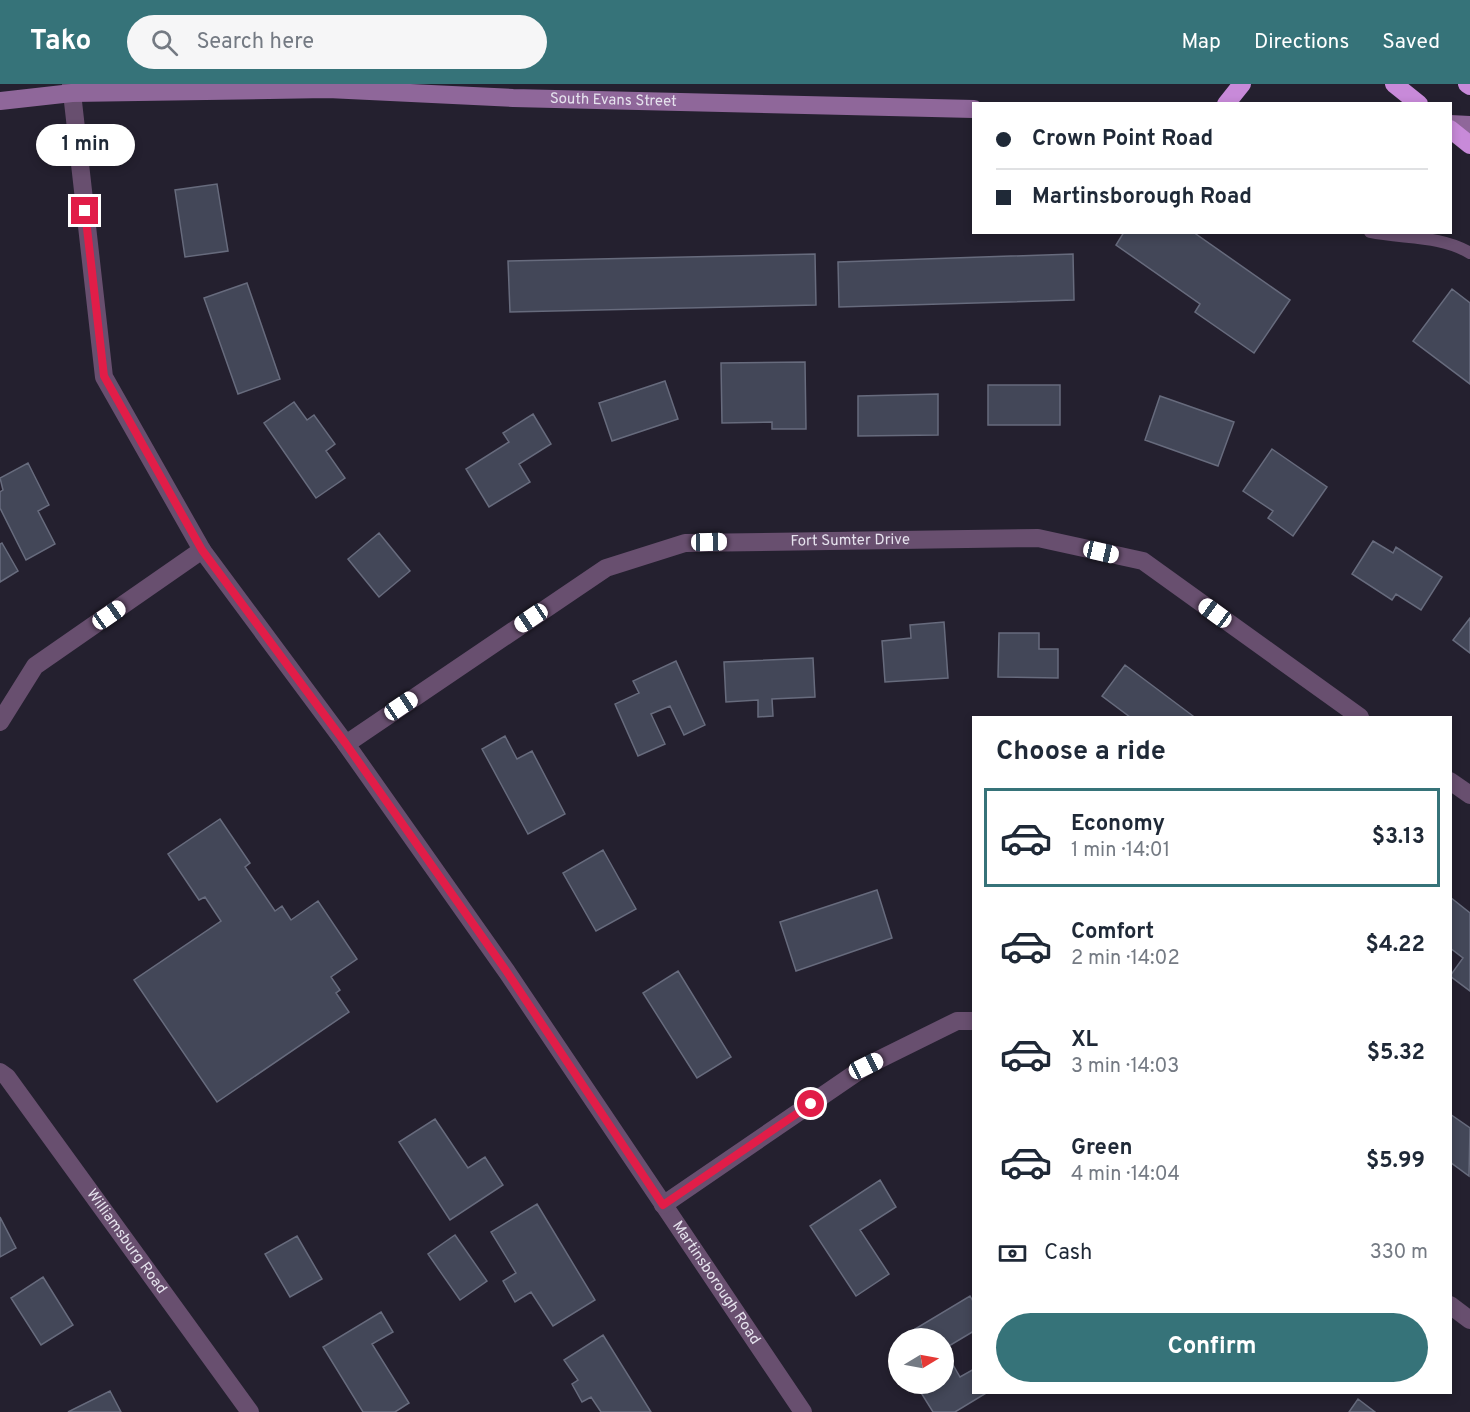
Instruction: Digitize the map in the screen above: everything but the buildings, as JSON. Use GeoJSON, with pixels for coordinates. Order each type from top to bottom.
{"type":"FeatureCollection","features":[{"type":"Feature","properties":{"kind":"highway"},"geometry":{"type":"LineString","coordinates":[[1228,102],[1242,84]]}},
{"type":"Feature","properties":{"kind":"highway"},"geometry":{"type":"LineString","coordinates":[[1394,84],[1416,102]]}},
{"type":"Feature","properties":{"kind":"highway"},"geometry":{"type":"LineString","coordinates":[[1452,131],[1470,145]]}},
{"type":"Feature","properties":{"kind":"main road","name":"South Evans Street"},"geometry":{"type":"LineString","coordinates":[[0,101],[71,88],[328,89],[513,91],[972,109]]}},
{"type":"Feature","properties":{"kind":"main road"},"geometry":{"type":"LineString","coordinates":[[1452,124],[1470,124]]}},
{"type":"Feature","properties":{"kind":"street","name":"Martinsborough Road"},"geometry":{"type":"LineString","coordinates":[[71,88],[104,376],[202,550],[346,744],[507,972],[803,1412]]}},
{"type":"Feature","properties":{"kind":"street","name":"Fort Sumter Drive"},"geometry":{"type":"LineString","coordinates":[[346,744],[606,568],[685,543],[1038,538],[1143,561],[1359,716]]}},
{"type":"Feature","properties":{"kind":"street"},"geometry":{"type":"LineString","coordinates":[[0,722],[34,666],[202,550]]}},
{"type":"Feature","properties":{"kind":"street"},"geometry":{"type":"LineString","coordinates":[[1452,783],[1470,795]]}},
{"type":"Feature","properties":{"kind":"street"},"geometry":{"type":"LineString","coordinates":[[663,1205],[866,1066],[957,1022],[972,1021]]}},
{"type":"Feature","properties":{"kind":"street","name":"Williamsburg Road"},"geometry":{"type":"LineString","coordinates":[[0,1072],[7,1077],[250,1412]]}},
{"type":"Feature","properties":{"kind":"street"},"geometry":{"type":"LineString","coordinates":[[1452,1306],[1470,1320]]}},
{"type":"Feature","properties":{"kind":"lane"},"geometry":{"type":"LineString","coordinates":[[1388,234],[1432,239],[1470,253]]}},
{"type":"Feature","properties":{"kind":"route"},"geometry":{"type":"LineString","coordinates":[[85,211],[104,376],[202,550],[310,699],[346,744],[507,972],[663,1205],[811,1104]]}}]}
